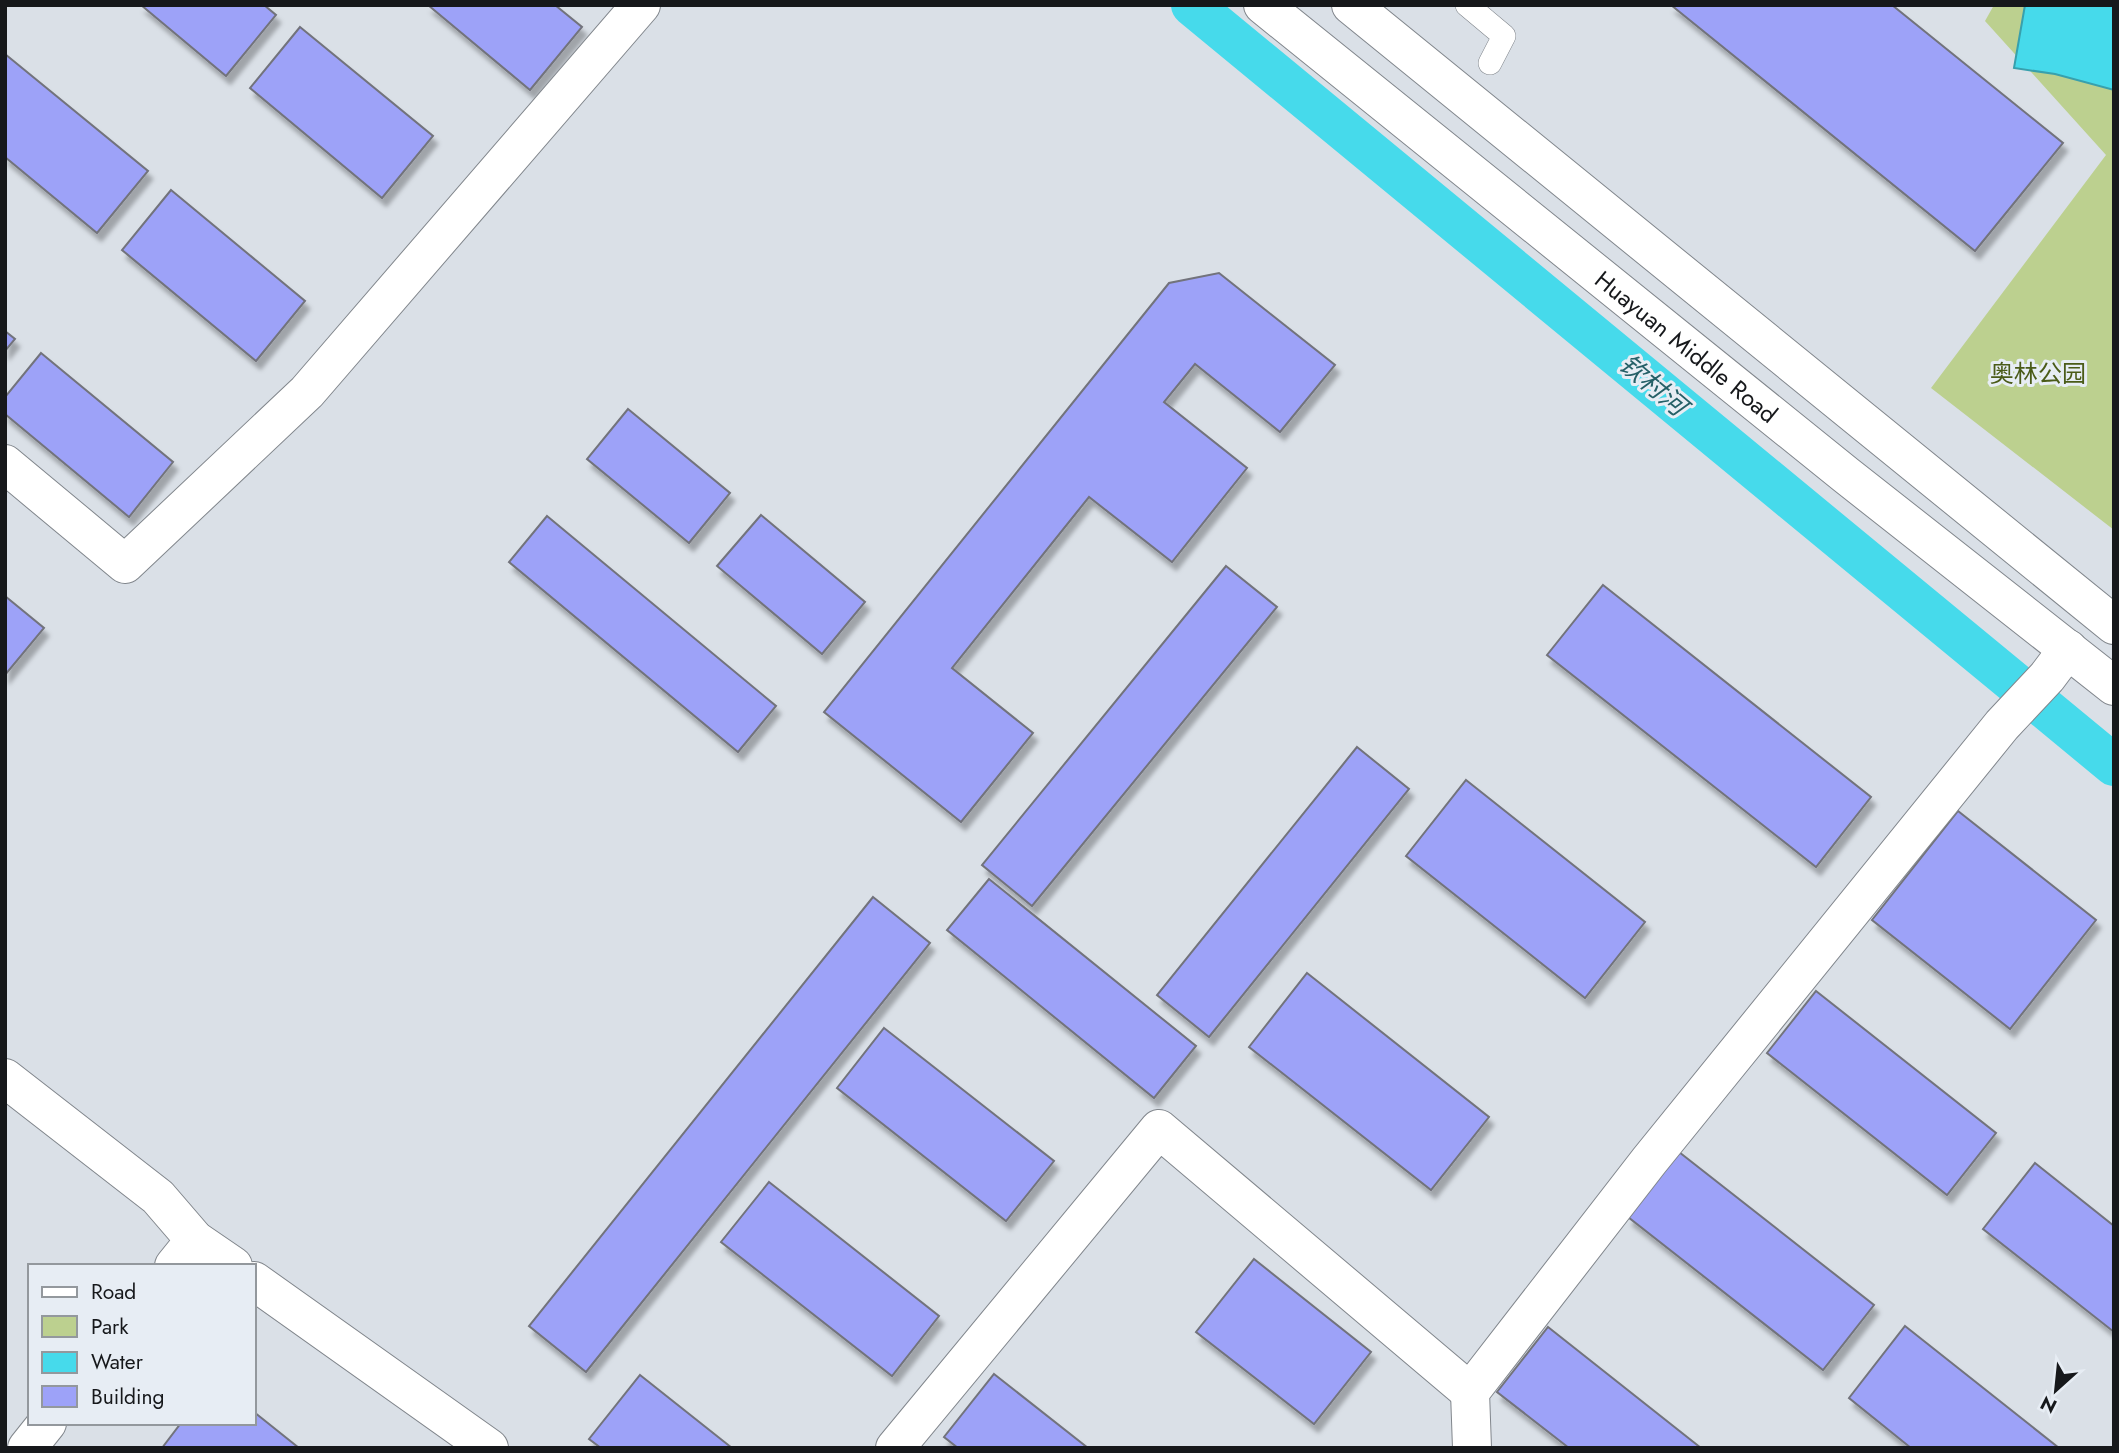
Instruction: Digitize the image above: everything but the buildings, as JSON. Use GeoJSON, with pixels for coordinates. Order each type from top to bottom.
{"type":"FeatureCollection","features":[{"type":"Feature","properties":{"kind":"street"},"geometry":{"type":"LineString","coordinates":[[5,464],[125,564],[307,392],[641,5]]}},
{"type":"Feature","properties":{"kind":"street","name":"Huayuan Middle Road"},"geometry":{"type":"LineString","coordinates":[[1263,5],[1835,467],[2058,663],[2114,686]]}},
{"type":"Feature","properties":{"kind":"street"},"geometry":{"type":"LineString","coordinates":[[1351,5],[2114,625]]}},
{"type":"Feature","properties":{"kind":"street"},"geometry":{"type":"LineString","coordinates":[[1472,1448],[1470,1392],[1649,1161],[2002,725],[2058,663]]}},
{"type":"Feature","properties":{"kind":"street"},"geometry":{"type":"LineString","coordinates":[[5,1078],[158,1197],[185,1253],[226,1264]]}},
{"type":"Feature","properties":{"kind":"street"},"geometry":{"type":"LineString","coordinates":[[895,1448],[1159,1129],[1470,1392]]}},
{"type":"Feature","properties":{"kind":"street"},"geometry":{"type":"LineString","coordinates":[[256,1282],[489,1448]]}},
{"type":"Feature","properties":{"kind":"street"},"geometry":{"type":"LineString","coordinates":[[27,1448],[45,1425]]}},
{"type":"Feature","properties":{"kind":"lane"},"geometry":{"type":"LineString","coordinates":[[1467,5],[1504,36],[1490,63]]}},
{"type":"Feature","properties":{"kind":"green space","name":"奥林公园"},"geometry":{"type":"Polygon","coordinates":[[[1994,5],[2114,5],[2114,530],[1931,388],[2106,155],[1985,21],[1994,5]]]}},
{"type":"Feature","properties":{"kind":"water"},"geometry":{"type":"Polygon","coordinates":[[[2025,5],[2114,5],[2114,90],[2055,74],[2014,68],[2025,5]]]}},
{"type":"Feature","properties":{"kind":"waterway","name":"钦村河"},"geometry":{"type":"LineString","coordinates":[[1192,5],[2114,765]]}}]}
